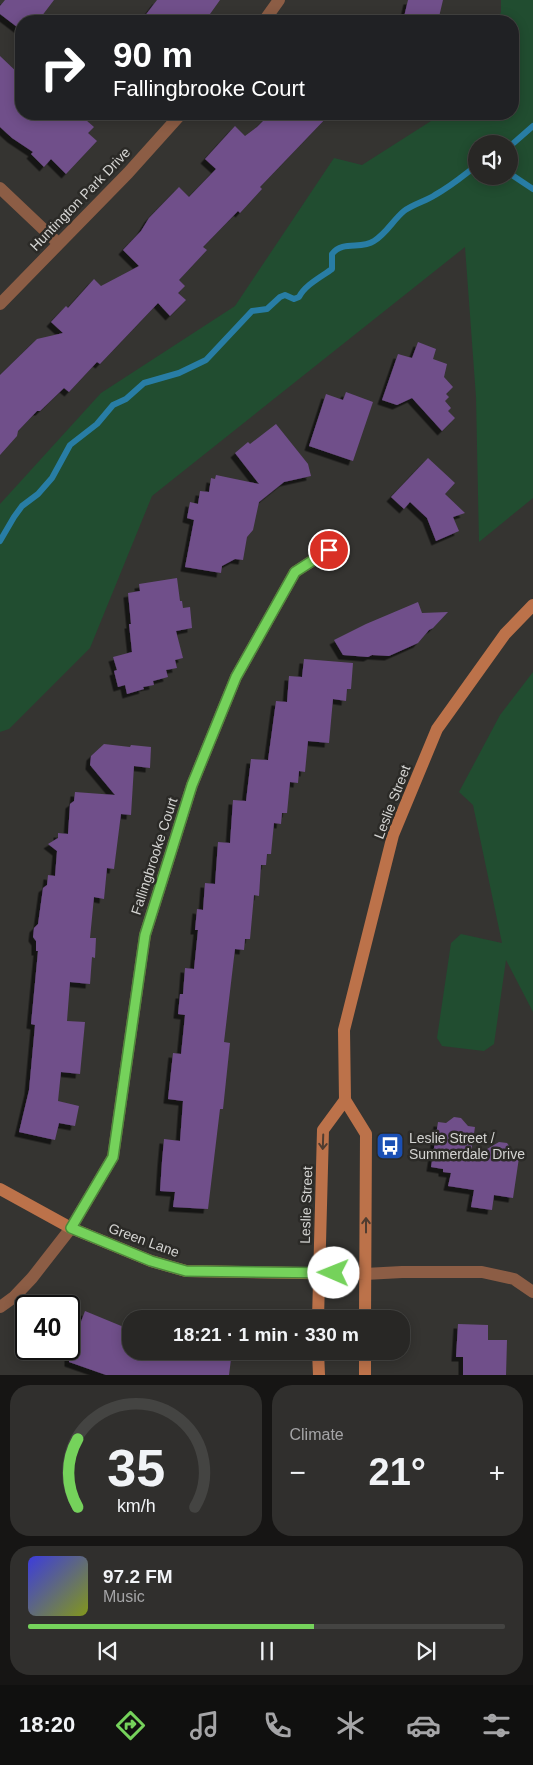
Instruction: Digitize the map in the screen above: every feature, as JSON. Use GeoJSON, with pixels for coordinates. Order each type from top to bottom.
{"type":"FeatureCollection","features":[{"type":"Feature","properties":{"kind":"main road","name":"Leslie Street"},"geometry":{"type":"LineString","coordinates":[[318,1310],[323,1130],[345,1100],[344,1030],[393,835],[437,729],[505,634],[533,605]]}},
{"type":"Feature","properties":{"kind":"main road"},"geometry":{"type":"LineString","coordinates":[[345,1100],[366,1134],[365,1310]]}},
{"type":"Feature","properties":{"kind":"main road","name":"Green Lane"},"geometry":{"type":"LineString","coordinates":[[0,1189],[71,1228],[151,1261],[186,1271],[366,1274]]}},
{"type":"Feature","properties":{"kind":"main road"},"geometry":{"type":"LineString","coordinates":[[318,1360],[318,1375]]}},
{"type":"Feature","properties":{"kind":"main road"},"geometry":{"type":"LineString","coordinates":[[365,1360],[365,1375]]}},
{"type":"Feature","properties":{"kind":"street"},"geometry":{"type":"LineString","coordinates":[[268,15],[279,0]]}},
{"type":"Feature","properties":{"kind":"street","name":"Huntington Park Drive"},"geometry":{"type":"LineString","coordinates":[[0,304],[128,173],[175,120]]}},
{"type":"Feature","properties":{"kind":"street"},"geometry":{"type":"LineString","coordinates":[[0,188],[58,243]]}},
{"type":"Feature","properties":{"kind":"street","name":"Fallingbrooke Court"},"geometry":{"type":"LineString","coordinates":[[0,1307],[14,1297],[32,1278],[71,1228],[113,1157],[145,935],[192,785],[236,677],[295,572],[329,550]]}},
{"type":"Feature","properties":{"kind":"street"},"geometry":{"type":"LineString","coordinates":[[366,1274],[482,1272],[514,1279],[533,1292]]}},
{"type":"Feature","properties":{"kind":"green space"},"geometry":{"type":"Polygon","coordinates":[[[501,0],[533,0],[533,498],[479,542],[476,397],[465,247],[152,496],[90,648],[9,729],[0,732],[0,504],[101,393],[235,306],[334,158],[362,165],[433,120],[519,120],[519,15],[500,15],[501,0]]]}},
{"type":"Feature","properties":{"kind":"green space"},"geometry":{"type":"Polygon","coordinates":[[[533,672],[533,1012],[506,960],[494,1044],[484,1051],[442,1046],[437,1038],[451,943],[461,934],[502,943],[473,805],[459,792],[500,715],[533,672]]]}},
{"type":"Feature","properties":{"kind":"building"},"geometry":{"type":"Polygon","coordinates":[[[5,0],[54,0],[43,15],[15,15],[15,25],[0,14],[0,6],[5,0]]]}},
{"type":"Feature","properties":{"kind":"building"},"geometry":{"type":"Polygon","coordinates":[[[157,0],[220,0],[209,15],[146,15],[157,0]]]}},
{"type":"Feature","properties":{"kind":"building"},"geometry":{"type":"Polygon","coordinates":[[[408,0],[443,0],[439,15],[404,15],[408,0]]]}},
{"type":"Feature","properties":{"kind":"building"},"geometry":{"type":"Polygon","coordinates":[[[0,56],[15,70],[15,120],[86,120],[94,127],[88,133],[97,141],[66,174],[51,159],[44,167],[31,154],[33,152],[12,138],[0,127],[0,56]]]}},
{"type":"Feature","properties":{"kind":"building"},"geometry":{"type":"Polygon","coordinates":[[[264,120],[324,120],[260,187],[262,189],[240,213],[238,211],[203,247],[207,250],[179,280],[185,286],[178,293],[186,300],[170,316],[158,303],[100,364],[97,362],[69,392],[64,388],[40,411],[37,411],[18,431],[17,436],[0,455],[0,375],[37,339],[63,333],[51,322],[66,306],[68,308],[94,279],[101,286],[139,266],[123,250],[141,231],[149,218],[179,187],[189,197],[216,169],[205,159],[235,126],[245,136],[264,120]]]}},
{"type":"Feature","properties":{"kind":"building"},"geometry":{"type":"Polygon","coordinates":[[[418,342],[436,349],[433,359],[447,364],[444,377],[453,387],[446,394],[449,397],[445,401],[451,408],[448,411],[455,418],[442,431],[412,398],[397,405],[382,400],[398,354],[412,358],[418,342]]]}},
{"type":"Feature","properties":{"kind":"building"},"geometry":{"type":"Polygon","coordinates":[[[346,392],[373,402],[353,461],[309,446],[326,394],[343,400],[346,392]]]}},
{"type":"Feature","properties":{"kind":"building"},"geometry":{"type":"Polygon","coordinates":[[[276,424],[308,464],[311,476],[284,482],[259,502],[253,530],[247,537],[243,560],[235,559],[222,566],[221,573],[185,567],[194,520],[187,518],[190,502],[198,504],[200,491],[209,492],[211,478],[215,479],[216,475],[259,484],[235,453],[276,424]]]}},
{"type":"Feature","properties":{"kind":"building"},"geometry":{"type":"Polygon","coordinates":[[[428,458],[455,483],[445,494],[465,513],[453,517],[459,531],[436,541],[427,518],[410,502],[404,509],[391,497],[428,458]]]}},
{"type":"Feature","properties":{"kind":"building"},"geometry":{"type":"Polygon","coordinates":[[[177,578],[180,601],[182,601],[183,608],[190,607],[192,628],[176,631],[183,658],[175,660],[177,668],[166,670],[168,677],[153,681],[154,685],[143,687],[144,689],[127,694],[125,685],[118,687],[114,671],[117,670],[113,657],[132,652],[128,593],[140,591],[139,584],[177,578]]]}},
{"type":"Feature","properties":{"kind":"building"},"geometry":{"type":"Polygon","coordinates":[[[418,602],[422,613],[448,612],[418,643],[389,656],[372,655],[368,657],[343,655],[334,640],[366,624],[418,602]]]}},
{"type":"Feature","properties":{"kind":"building"},"geometry":{"type":"Polygon","coordinates":[[[304,659],[353,663],[351,689],[347,689],[346,701],[333,699],[329,743],[308,741],[305,772],[299,771],[298,783],[290,782],[287,813],[282,813],[281,824],[274,823],[271,854],[267,854],[266,865],[261,865],[259,896],[254,895],[250,939],[245,939],[244,950],[235,949],[224,1042],[230,1043],[223,1109],[220,1109],[208,1209],[173,1207],[175,1192],[160,1191],[162,1161],[164,1139],[180,1141],[183,1101],[168,1099],[173,1053],[181,1054],[185,1015],[178,1014],[180,994],[183,994],[185,968],[194,969],[198,930],[195,930],[197,909],[203,910],[205,883],[215,884],[218,842],[230,843],[233,800],[246,801],[251,759],[268,760],[276,701],[287,702],[289,676],[302,677],[304,659]]]}},
{"type":"Feature","properties":{"kind":"building"},"geometry":{"type":"Polygon","coordinates":[[[104,744],[151,747],[150,768],[134,766],[131,815],[121,814],[114,869],[107,868],[104,899],[94,897],[90,938],[96,938],[95,958],[92,957],[90,984],[70,982],[67,1021],[85,1022],[80,1074],[61,1072],[58,1101],[79,1106],[75,1126],[59,1123],[55,1140],[19,1132],[29,1090],[35,1025],[31,1024],[38,951],[36,951],[36,941],[33,937],[34,928],[38,924],[43,888],[47,885],[48,875],[55,876],[57,851],[48,844],[58,838],[58,833],[68,834],[70,804],[74,801],[75,792],[115,795],[90,765],[91,756],[104,744]]]}},
{"type":"Feature","properties":{"kind":"building"},"geometry":{"type":"Polygon","coordinates":[[[454,1117],[461,1118],[468,1126],[475,1127],[470,1159],[499,1142],[507,1143],[512,1150],[520,1151],[513,1198],[494,1195],[492,1210],[471,1207],[474,1190],[448,1186],[451,1173],[443,1172],[443,1169],[431,1167],[438,1122],[446,1123],[454,1117]]]}},
{"type":"Feature","properties":{"kind":"building"},"geometry":{"type":"Polygon","coordinates":[[[85,1311],[122,1326],[122,1360],[231,1360],[229,1375],[106,1375],[69,1362],[69,1360],[80,1360],[80,1324],[85,1311]]]}},
{"type":"Feature","properties":{"kind":"building"},"geometry":{"type":"Polygon","coordinates":[[[458,1324],[488,1325],[488,1340],[507,1340],[506,1375],[463,1375],[463,1357],[456,1357],[458,1324]]]}},
{"type":"Feature","properties":{"kind":"waterway"},"geometry":{"type":"LineString","coordinates":[[518,139],[533,126]]}},
{"type":"Feature","properties":{"kind":"waterway"},"geometry":{"type":"LineString","coordinates":[[0,541],[22,506],[38,494],[52,478],[70,445],[97,424],[113,405],[126,399],[144,383],[179,373],[206,360],[252,311],[267,309],[285,295],[294,299],[299,297],[309,285],[332,269],[332,254],[336,250],[341,247],[369,244],[383,234],[404,211],[441,192],[468,172]]}},
{"type":"Feature","properties":{"kind":"waterway"},"geometry":{"type":"LineString","coordinates":[[518,179],[533,189]]}},
{"type":"Feature","properties":{"kind":"place","name":"Leslie Street / Summerdale Drive"},"geometry":{"type":"Point","coordinates":[390,1146]}},
{"type":"Feature","properties":{"kind":"route"},"geometry":{"type":"LineString","coordinates":[[329,550],[295,572],[236,677],[192,785],[145,935],[113,1157],[71,1228],[151,1261],[186,1271],[334,1273]]}}]}
